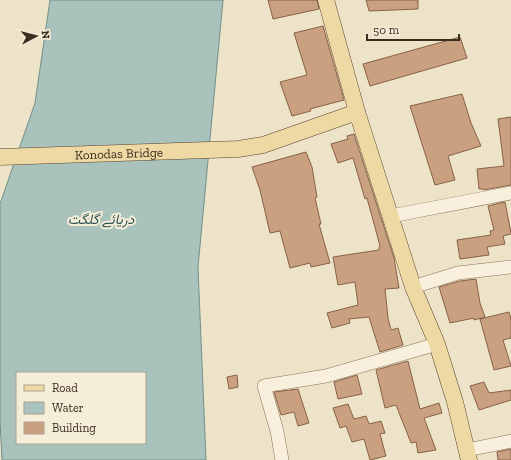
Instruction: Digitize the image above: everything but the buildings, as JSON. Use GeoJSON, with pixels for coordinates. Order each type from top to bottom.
{"type":"FeatureCollection","features":[{"type":"Feature","properties":{"kind":"main road"},"geometry":{"type":"LineString","coordinates":[[326,0],[357,112],[413,287],[437,344],[468,455]]}},
{"type":"Feature","properties":{"kind":"main road","name":"Konodas Bridge"},"geometry":{"type":"LineString","coordinates":[[0,157],[238,149],[263,145],[357,112]]}},
{"type":"Feature","properties":{"kind":"street"},"geometry":{"type":"LineString","coordinates":[[391,216],[511,193]]}},
{"type":"Feature","properties":{"kind":"street"},"geometry":{"type":"LineString","coordinates":[[413,287],[458,273],[511,267]]}},
{"type":"Feature","properties":{"kind":"street"},"geometry":{"type":"LineString","coordinates":[[282,460],[277,431],[264,386],[326,376],[437,344]]}},
{"type":"Feature","properties":{"kind":"street"},"geometry":{"type":"LineString","coordinates":[[468,455],[511,441]]}},
{"type":"Feature","properties":{"kind":"water","name":"دریائے گلگت"},"geometry":{"type":"Polygon","coordinates":[[[50,0],[223,0],[198,267],[206,460],[2,460],[0,421],[0,204],[35,103],[50,0]]]}}]}
